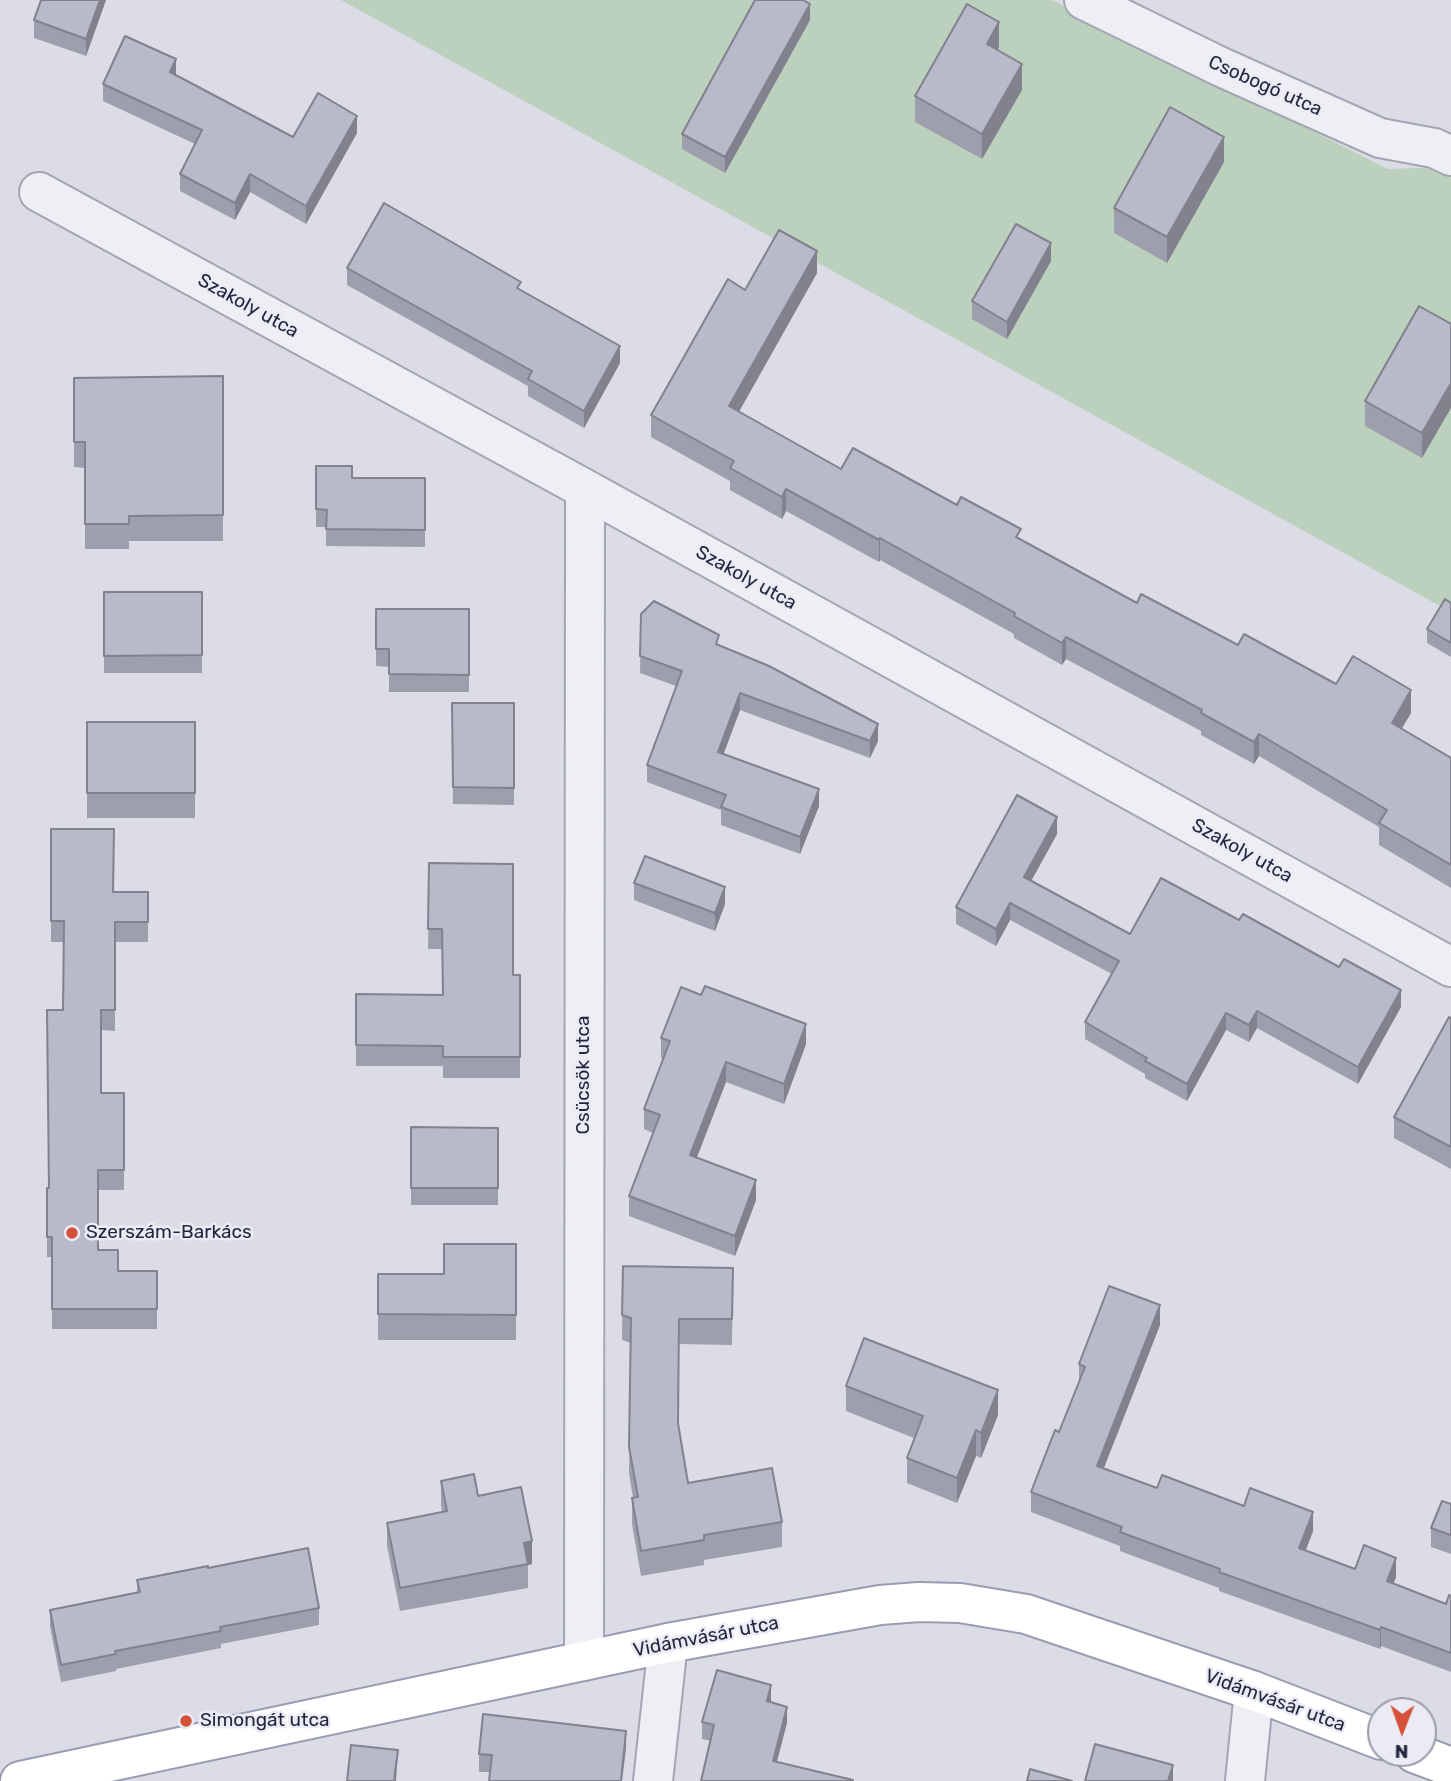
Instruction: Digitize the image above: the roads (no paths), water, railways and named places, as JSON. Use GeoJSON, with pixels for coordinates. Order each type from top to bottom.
{"type":"FeatureCollection","features":[{"type":"Feature","properties":{"kind":"main road","name":"Vidámvásár utca"},"geometry":{"type":"LineString","coordinates":[[20,1781],[668,1643],[880,1605],[919,1602],[960,1603],[1026,1615],[1254,1691],[1367,1735]]}},
{"type":"Feature","properties":{"kind":"street","name":"Csobogó utca"},"geometry":{"type":"LineString","coordinates":[[1084,0],[1221,67],[1380,138],[1434,148],[1451,156]]}},
{"type":"Feature","properties":{"kind":"street","name":"Szakoly utca"},"geometry":{"type":"LineString","coordinates":[[38,191],[585,489],[1451,967]]}},
{"type":"Feature","properties":{"kind":"street","name":"Csücsök utca"},"geometry":{"type":"LineString","coordinates":[[584,1661],[585,489]]}},
{"type":"Feature","properties":{"kind":"street"},"geometry":{"type":"LineString","coordinates":[[653,1781],[668,1643]]}},
{"type":"Feature","properties":{"kind":"street"},"geometry":{"type":"LineString","coordinates":[[1245,1781],[1254,1691]]}},
{"type":"Feature","properties":{"kind":"place","name":"Szerszám-Barkács"},"geometry":{"type":"Point","coordinates":[72,1233]}},
{"type":"Feature","properties":{"kind":"place","name":"Simongát utca"},"geometry":{"type":"Point","coordinates":[186,1721]}}]}
